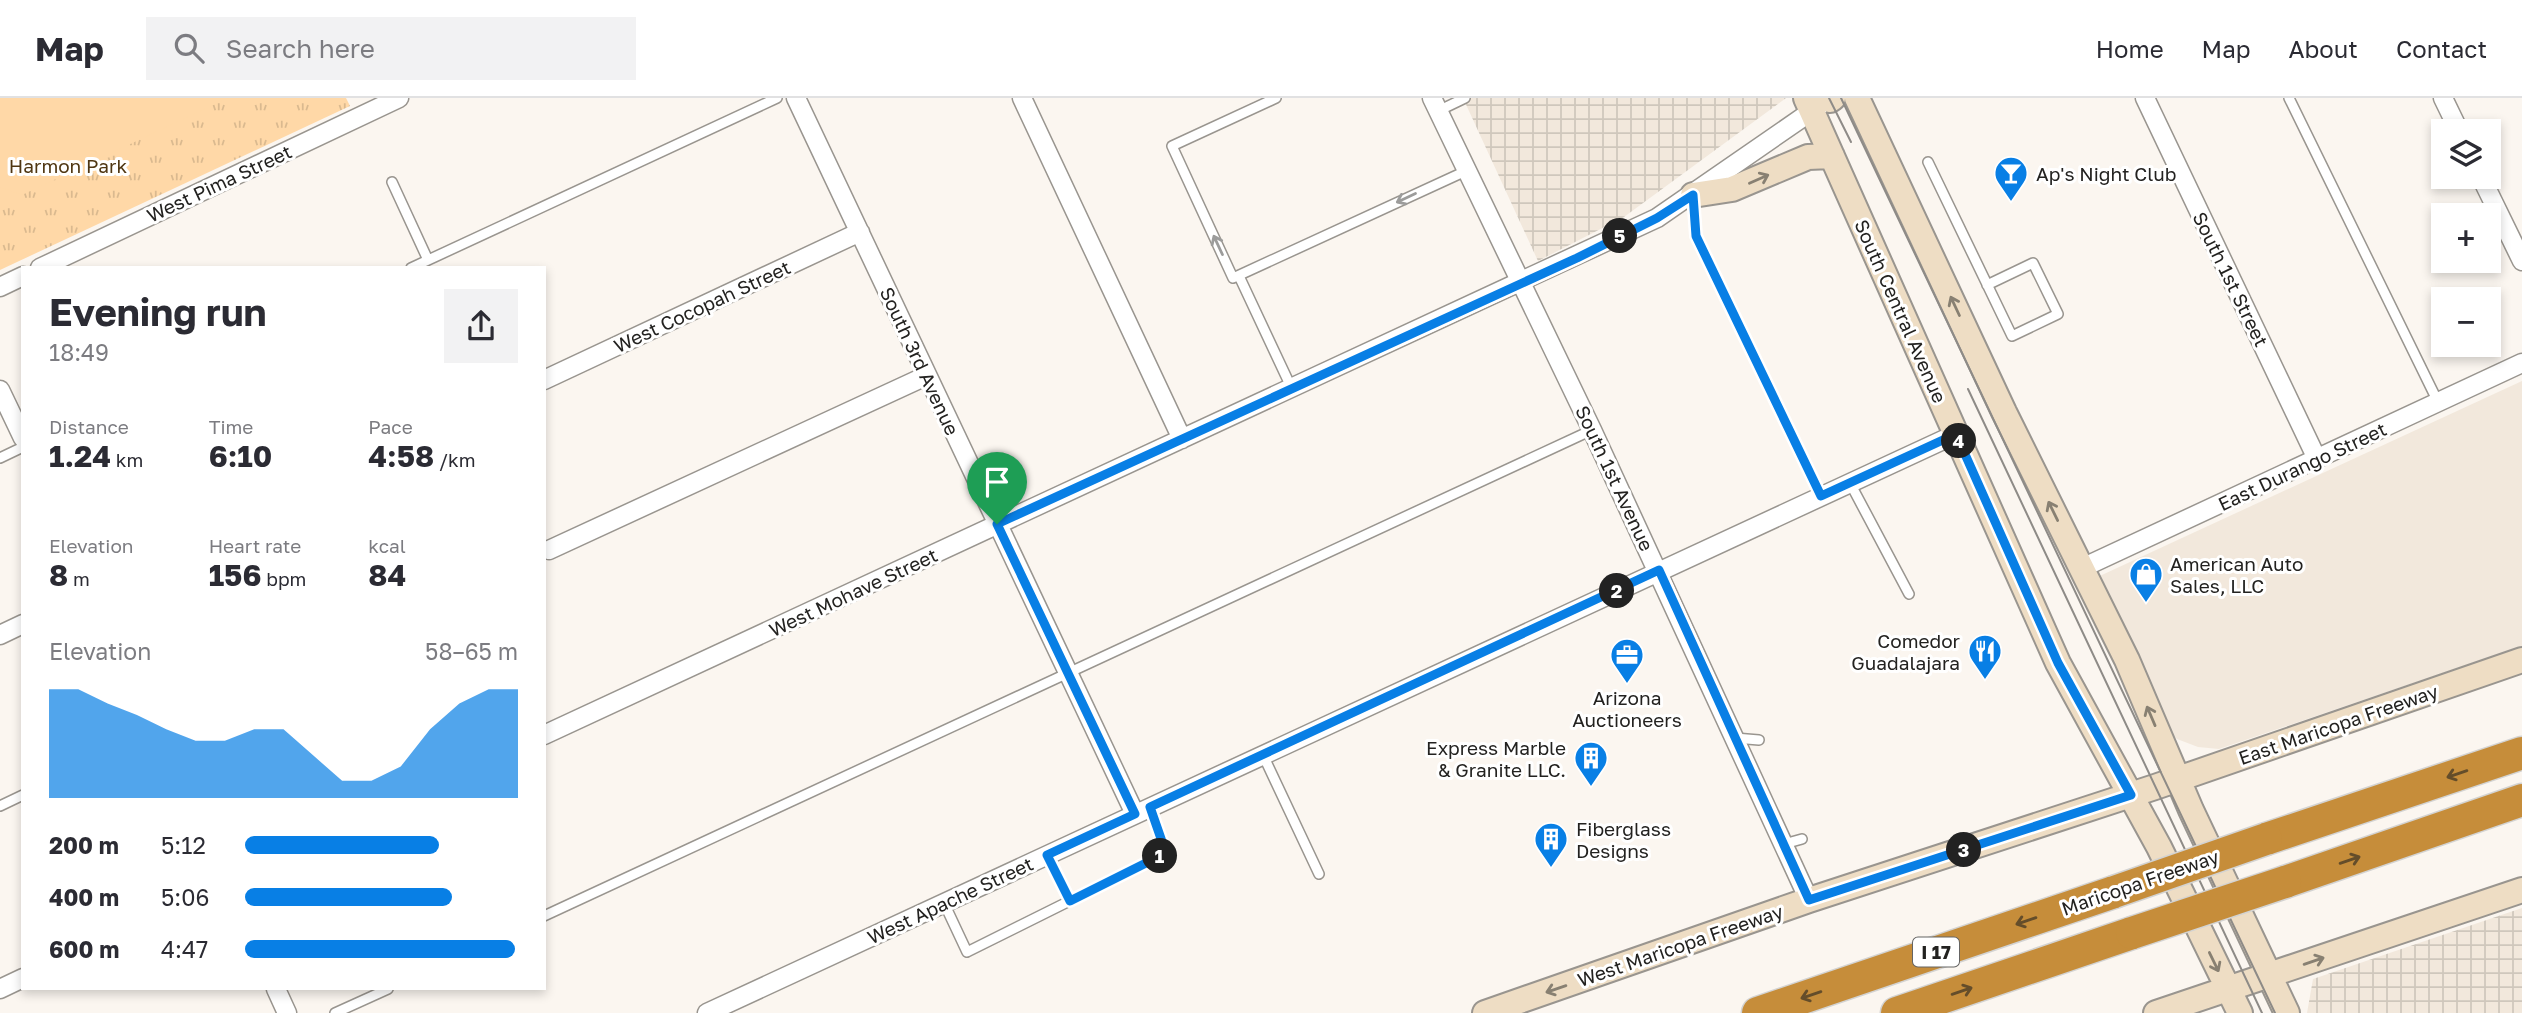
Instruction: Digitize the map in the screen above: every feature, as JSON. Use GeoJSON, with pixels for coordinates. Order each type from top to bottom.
{"type":"FeatureCollection","features":[{"type":"Feature","properties":{"kind":"highway","name":"Maricopa Freeway"},"geometry":{"type":"LineString","coordinates":[[1758,1013],[2522,753]]}},
{"type":"Feature","properties":{"kind":"highway","name":"I 17"},"geometry":{"type":"LineString","coordinates":[[1897,1013],[2522,800]]}},
{"type":"Feature","properties":{"kind":"main road","name":"South Central Avenue"},"geometry":{"type":"LineString","coordinates":[[1857,98],[2004,412],[2127,660],[2166,783],[2249,982],[2239,1013]]}},
{"type":"Feature","properties":{"kind":"main road","name":"South Central Avenue"},"geometry":{"type":"LineString","coordinates":[[1820,102],[1832,156],[2058,663],[2131,795],[2249,982],[2287,1013]]}},
{"type":"Feature","properties":{"kind":"main road"},"geometry":{"type":"LineString","coordinates":[[1693,195],[1753,182],[1808,157],[1832,156]]}},
{"type":"Feature","properties":{"kind":"main road","name":"East Maricopa Freeway"},"geometry":{"type":"LineString","coordinates":[[2166,783],[2522,660]]}},
{"type":"Feature","properties":{"kind":"main road","name":"West Maricopa Freeway"},"geometry":{"type":"LineString","coordinates":[[1485,1013],[1809,900],[2166,783]]}},
{"type":"Feature","properties":{"kind":"main road"},"geometry":{"type":"LineString","coordinates":[[2156,1013],[2522,890]]}},
{"type":"Feature","properties":{"kind":"street","name":"West Pima Street"},"geometry":{"type":"LineString","coordinates":[[44,266],[399,98]]}},
{"type":"Feature","properties":{"kind":"street","name":"South 3rd Avenue"},"geometry":{"type":"LineString","coordinates":[[796,98],[1067,673],[1143,811]]}},
{"type":"Feature","properties":{"kind":"street"},"geometry":{"type":"LineString","coordinates":[[1022,98],[1182,439]]}},
{"type":"Feature","properties":{"kind":"street","name":"South 1st Street"},"geometry":{"type":"LineString","coordinates":[[2145,98],[2317,460]]}},
{"type":"Feature","properties":{"kind":"street"},"geometry":{"type":"LineString","coordinates":[[2443,98],[2453,119]]}},
{"type":"Feature","properties":{"kind":"street","name":"West Mohave Street"},"geometry":{"type":"LineString","coordinates":[[546,734],[1523,283],[1657,218],[1693,195],[1820,102]]}},
{"type":"Feature","properties":{"kind":"street","name":"South 1st Avenue"},"geometry":{"type":"LineString","coordinates":[[1435,104],[1659,570],[1809,900]]}},
{"type":"Feature","properties":{"kind":"street"},"geometry":{"type":"LineString","coordinates":[[2487,189],[2522,261]]}},
{"type":"Feature","properties":{"kind":"street","name":"West Cocopah Street"},"geometry":{"type":"LineString","coordinates":[[546,379],[860,232]]}},
{"type":"Feature","properties":{"kind":"street"},"geometry":{"type":"LineString","coordinates":[[0,287],[21,277]]}},
{"type":"Feature","properties":{"kind":"street","name":"East Durango Street"},"geometry":{"type":"LineString","coordinates":[[2082,568],[2522,363]]}},
{"type":"Feature","properties":{"kind":"street"},"geometry":{"type":"LineString","coordinates":[[547,551],[926,376]]}},
{"type":"Feature","properties":{"kind":"street"},"geometry":{"type":"LineString","coordinates":[[0,390],[21,434]]}},
{"type":"Feature","properties":{"kind":"street","name":"West Apache Street"},"geometry":{"type":"LineString","coordinates":[[707,1013],[1956,434]]}},
{"type":"Feature","properties":{"kind":"street"},"geometry":{"type":"LineString","coordinates":[[0,635],[21,625]]}},
{"type":"Feature","properties":{"kind":"street"},"geometry":{"type":"LineString","coordinates":[[0,989],[21,979]]}},
{"type":"Feature","properties":{"kind":"street"},"geometry":{"type":"LineString","coordinates":[[276,990],[287,1013]]}},
{"type":"Feature","properties":{"kind":"lane"},"geometry":{"type":"LineString","coordinates":[[415,266],[777,98]]}},
{"type":"Feature","properties":{"kind":"lane"},"geometry":{"type":"LineString","coordinates":[[1276,98],[1172,146],[1233,278],[1468,170]]}},
{"type":"Feature","properties":{"kind":"lane"},"geometry":{"type":"LineString","coordinates":[[1435,104],[1465,98]]}},
{"type":"Feature","properties":{"kind":"lane"},"geometry":{"type":"LineString","coordinates":[[2289,98],[2438,402]]}},
{"type":"Feature","properties":{"kind":"lane"},"geometry":{"type":"LineString","coordinates":[[1928,162],[1987,285],[2012,336],[2058,314],[2033,262],[1987,285]]}},
{"type":"Feature","properties":{"kind":"lane"},"geometry":{"type":"LineString","coordinates":[[392,181],[428,260]]}},
{"type":"Feature","properties":{"kind":"lane"},"geometry":{"type":"LineString","coordinates":[[1693,195],[1696,236],[1821,496]]}},
{"type":"Feature","properties":{"kind":"lane"},"geometry":{"type":"LineString","coordinates":[[1239,276],[1292,389]]}},
{"type":"Feature","properties":{"kind":"lane"},"geometry":{"type":"LineString","coordinates":[[546,915],[1592,430]]}},
{"type":"Feature","properties":{"kind":"lane"},"geometry":{"type":"LineString","coordinates":[[0,458],[21,448]]}},
{"type":"Feature","properties":{"kind":"lane"},"geometry":{"type":"LineString","coordinates":[[1850,483],[1909,594]]}},
{"type":"Feature","properties":{"kind":"lane"},"geometry":{"type":"LineString","coordinates":[[1735,738],[1759,740]]}},
{"type":"Feature","properties":{"kind":"lane"},"geometry":{"type":"LineString","coordinates":[[1263,755],[1318,874]]}},
{"type":"Feature","properties":{"kind":"lane"},"geometry":{"type":"LineString","coordinates":[[0,806],[21,796]]}},
{"type":"Feature","properties":{"kind":"lane"},"geometry":{"type":"LineString","coordinates":[[944,903],[967,952],[1166,853],[1143,811]]}},
{"type":"Feature","properties":{"kind":"lane"},"geometry":{"type":"LineString","coordinates":[[1784,844],[1802,839]]}},
{"type":"Feature","properties":{"kind":"lane"},"geometry":{"type":"LineString","coordinates":[[1047,855],[1070,901]]}},
{"type":"Feature","properties":{"kind":"lane"},"geometry":{"type":"LineString","coordinates":[[335,1013],[386,990]]}},
{"type":"Feature","properties":{"kind":"shaded area"},"geometry":{"type":"Polygon","coordinates":[[[1463,98],[1786,98],[1624,217],[1538,261],[1463,98]]]}},
{"type":"Feature","properties":{"kind":"shaded area"},"geometry":{"type":"Polygon","coordinates":[[[2522,381],[2522,646],[2219,749],[2198,747],[2177,739],[2157,719],[2091,580],[2522,381]]]}},
{"type":"Feature","properties":{"kind":"shaded area"},"geometry":{"type":"Polygon","coordinates":[[[2522,908],[2522,1013],[2307,1013],[2313,979],[2522,908]]]}},
{"type":"Feature","properties":{"kind":"green space","name":"Harmon Park"},"geometry":{"type":"Polygon","coordinates":[[[0,98],[346,98],[350,106],[0,270],[0,98]]]}},
{"type":"Feature","properties":{"kind":"green space"},"geometry":{"type":"Polygon","coordinates":[[[0,98],[228,98],[22,195],[0,187],[0,98]]]}},
{"type":"Feature","properties":{"kind":"tram line"},"geometry":{"type":"LineString","coordinates":[[1829,98],[1851,142]]}},
{"type":"Feature","properties":{"kind":"tram line"},"geometry":{"type":"LineString","coordinates":[[1841,98],[2275,1013]]}},
{"type":"Feature","properties":{"kind":"tram line"},"geometry":{"type":"LineString","coordinates":[[1968,389],[2262,1013]]}},
{"type":"Feature","properties":{"kind":"place","name":"Ap's Night Club"},"geometry":{"type":"Point","coordinates":[2011,203]}},
{"type":"Feature","properties":{"kind":"place","name":"American Auto Sales, LLC"},"geometry":{"type":"Point","coordinates":[2146,604]}},
{"type":"Feature","properties":{"kind":"place","name":"Comedor Guadalajara"},"geometry":{"type":"Point","coordinates":[1985,681]}},
{"type":"Feature","properties":{"kind":"place","name":"Arizona Auctioneers"},"geometry":{"type":"Point","coordinates":[1627,685]}},
{"type":"Feature","properties":{"kind":"place","name":"Express Marble & Granite LLC."},"geometry":{"type":"Point","coordinates":[1591,788]}},
{"type":"Feature","properties":{"kind":"place","name":"Fiberglass Designs"},"geometry":{"type":"Point","coordinates":[1551,869]}},
{"type":"Feature","properties":{"kind":"route"},"geometry":{"type":"LineString","coordinates":[[1693,195],[1696,236],[1821,496],[1956,434],[2058,663],[2131,795],[1809,900],[1659,570],[1150,807],[1166,853],[1070,901],[1047,855],[1135,814],[997,524],[1577,258],[1657,218],[1693,195]]}}]}
